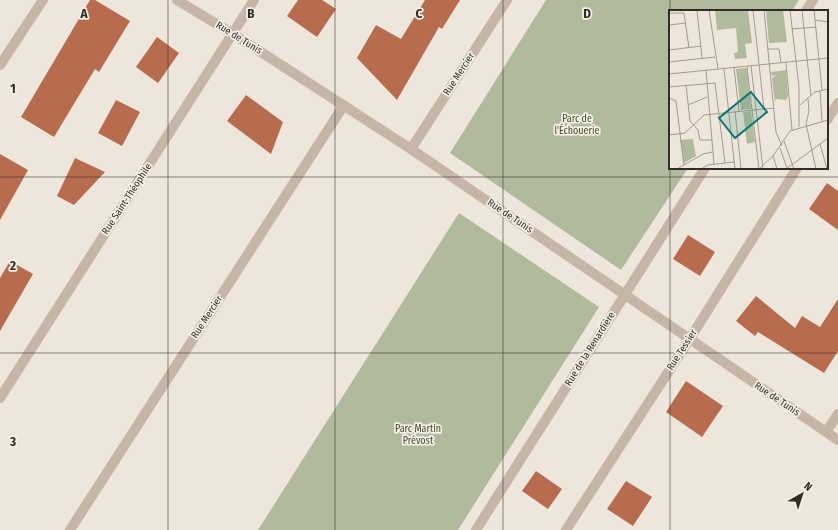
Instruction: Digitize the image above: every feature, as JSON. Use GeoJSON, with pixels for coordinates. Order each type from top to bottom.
{"type":"FeatureCollection","features":[{"type":"Feature","properties":{"kind":"street"},"geometry":{"type":"LineString","coordinates":[[0,65],[43,0]]}},
{"type":"Feature","properties":{"kind":"street","name":"Rue de Tunis"},"geometry":{"type":"LineString","coordinates":[[177,0],[233,34],[411,149],[689,340],[838,440]]}},
{"type":"Feature","properties":{"kind":"street","name":"Rue Saint-Théophile"},"geometry":{"type":"LineString","coordinates":[[0,398],[254,0]]}},
{"type":"Feature","properties":{"kind":"street","name":"Rue Mercier"},"geometry":{"type":"LineString","coordinates":[[411,149],[507,0]]}},
{"type":"Feature","properties":{"kind":"street"},"geometry":{"type":"LineString","coordinates":[[807,10],[813,0]]}},
{"type":"Feature","properties":{"kind":"street"},"geometry":{"type":"LineString","coordinates":[[828,118],[838,103]]}},
{"type":"Feature","properties":{"kind":"street","name":"Rue Mercier"},"geometry":{"type":"LineString","coordinates":[[70,530],[344,105]]}},
{"type":"Feature","properties":{"kind":"street","name":"Rue de la Renardière"},"geometry":{"type":"LineString","coordinates":[[476,530],[704,169]]}},
{"type":"Feature","properties":{"kind":"street","name":"Rue Tessier"},"geometry":{"type":"LineString","coordinates":[[566,530],[689,340],[796,169]]}},
{"type":"Feature","properties":{"kind":"street"},"geometry":{"type":"LineString","coordinates":[[826,432],[838,414]]}},
{"type":"Feature","properties":{"kind":"green space","name":"Parc de l'Échouerie"},"geometry":{"type":"Polygon","coordinates":[[[546,0],[799,0],[793,10],[669,10],[669,169],[687,169],[621,270],[450,153],[546,0]]]}},
{"type":"Feature","properties":{"kind":"green space","name":"Parc Martin Prévost"},"geometry":{"type":"Polygon","coordinates":[[[459,213],[599,307],[458,530],[258,530],[459,213]]]}},
{"type":"Feature","properties":{"kind":"building"},"geometry":{"type":"Polygon","coordinates":[[[90,0],[95,0],[130,21],[99,72],[95,69],[54,137],[21,117],[90,0]]]}},
{"type":"Feature","properties":{"kind":"building"},"geometry":{"type":"Polygon","coordinates":[[[298,0],[322,0],[336,9],[317,37],[287,16],[298,0]]]}},
{"type":"Feature","properties":{"kind":"building"},"geometry":{"type":"Polygon","coordinates":[[[425,0],[460,0],[442,29],[439,27],[397,100],[357,58],[376,25],[401,39],[425,0]]]}},
{"type":"Feature","properties":{"kind":"building"},"geometry":{"type":"Polygon","coordinates":[[[157,37],[179,53],[158,83],[136,67],[157,37]]]}},
{"type":"Feature","properties":{"kind":"building"},"geometry":{"type":"Polygon","coordinates":[[[246,95],[283,122],[271,154],[227,121],[246,95]]]}},
{"type":"Feature","properties":{"kind":"building"},"geometry":{"type":"Polygon","coordinates":[[[116,100],[140,112],[122,146],[98,133],[116,100]]]}},
{"type":"Feature","properties":{"kind":"building"},"geometry":{"type":"Polygon","coordinates":[[[0,154],[28,170],[0,220],[0,154]]]}},
{"type":"Feature","properties":{"kind":"building"},"geometry":{"type":"Polygon","coordinates":[[[75,158],[105,172],[74,205],[57,196],[75,158]]]}},
{"type":"Feature","properties":{"kind":"building"},"geometry":{"type":"Polygon","coordinates":[[[827,183],[838,191],[838,230],[809,209],[827,183]]]}},
{"type":"Feature","properties":{"kind":"building"},"geometry":{"type":"Polygon","coordinates":[[[688,235],[715,252],[700,276],[673,259],[688,235]]]}},
{"type":"Feature","properties":{"kind":"building"},"geometry":{"type":"Polygon","coordinates":[[[10,261],[33,274],[0,331],[0,278],[10,261]]]}},
{"type":"Feature","properties":{"kind":"building"},"geometry":{"type":"Polygon","coordinates":[[[756,296],[795,328],[802,316],[820,327],[838,299],[838,351],[824,373],[758,332],[755,336],[736,321],[756,296]]]}},
{"type":"Feature","properties":{"kind":"building"},"geometry":{"type":"Polygon","coordinates":[[[686,381],[723,406],[702,437],[666,412],[686,381]]]}},
{"type":"Feature","properties":{"kind":"building"},"geometry":{"type":"Polygon","coordinates":[[[536,471],[562,489],[548,509],[522,491],[536,471]]]}},
{"type":"Feature","properties":{"kind":"building"},"geometry":{"type":"Polygon","coordinates":[[[626,481],[652,497],[633,526],[607,509],[626,481]]]}}]}
